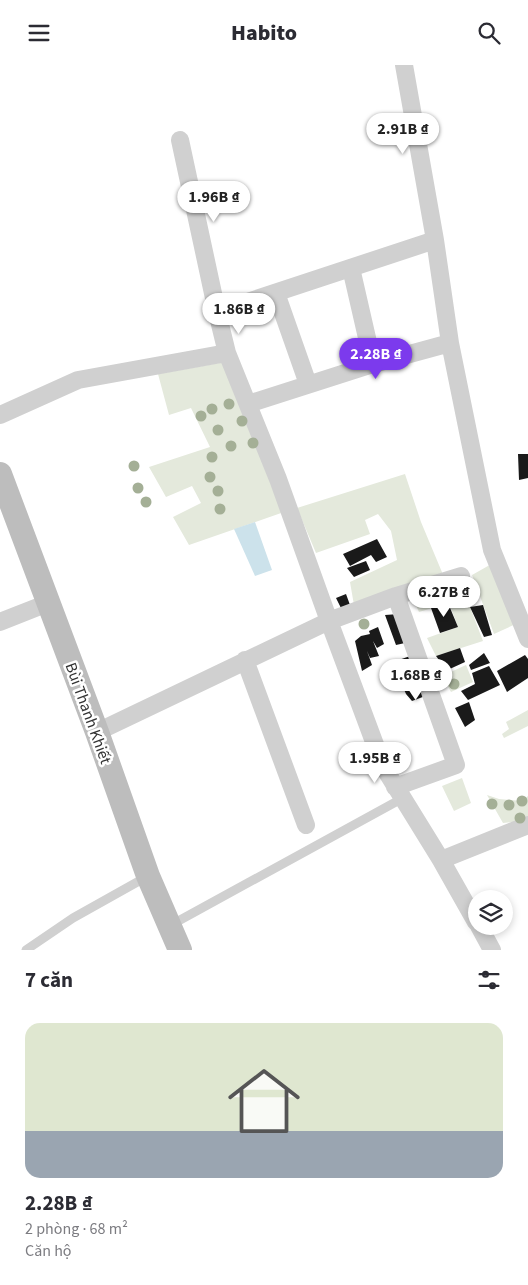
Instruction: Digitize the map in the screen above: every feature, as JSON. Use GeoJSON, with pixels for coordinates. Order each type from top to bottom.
{"type":"FeatureCollection","features":[{"type":"Feature","properties":{"kind":"main road","name":"Bùi Thanh Khiết"},"geometry":{"type":"LineString","coordinates":[[0,474],[97,732],[148,876],[171,925],[180,950]]}},
{"type":"Feature","properties":{"kind":"street"},"geometry":{"type":"LineString","coordinates":[[404,65],[435,240],[450,343],[492,550],[524,618],[528,639]]}},
{"type":"Feature","properties":{"kind":"street"},"geometry":{"type":"LineString","coordinates":[[180,140],[227,353],[278,479],[328,621],[383,767],[441,860],[468,908]]}},
{"type":"Feature","properties":{"kind":"street"},"geometry":{"type":"LineString","coordinates":[[217,312],[435,240]]}},
{"type":"Feature","properties":{"kind":"street"},"geometry":{"type":"LineString","coordinates":[[351,268],[373,364]]}},
{"type":"Feature","properties":{"kind":"street"},"geometry":{"type":"LineString","coordinates":[[276,293],[308,384]]}},
{"type":"Feature","properties":{"kind":"street"},"geometry":{"type":"LineString","coordinates":[[248,404],[373,364],[450,343]]}},
{"type":"Feature","properties":{"kind":"street"},"geometry":{"type":"LineString","coordinates":[[0,415],[78,380],[227,353]]}},
{"type":"Feature","properties":{"kind":"street"},"geometry":{"type":"LineString","coordinates":[[97,732],[328,621],[396,596],[461,576]]}},
{"type":"Feature","properties":{"kind":"street"},"geometry":{"type":"LineString","coordinates":[[396,596],[456,765],[399,793]]}},
{"type":"Feature","properties":{"kind":"street"},"geometry":{"type":"LineString","coordinates":[[0,622],[48,603]]}},
{"type":"Feature","properties":{"kind":"street"},"geometry":{"type":"LineString","coordinates":[[245,660],[306,825]]}},
{"type":"Feature","properties":{"kind":"street"},"geometry":{"type":"LineString","coordinates":[[441,860],[528,825]]}},
{"type":"Feature","properties":{"kind":"street"},"geometry":{"type":"LineString","coordinates":[[484,935],[492,950]]}},
{"type":"Feature","properties":{"kind":"lane"},"geometry":{"type":"LineString","coordinates":[[171,925],[399,793]]}},
{"type":"Feature","properties":{"kind":"lane"},"geometry":{"type":"LineString","coordinates":[[26,950],[73,918],[148,876]]}},
{"type":"Feature","properties":{"kind":"shaded area"},"geometry":{"type":"Polygon","coordinates":[[[225,362],[284,512],[189,545],[173,517],[201,503],[192,486],[166,497],[149,467],[210,447],[191,408],[169,415],[158,374],[225,362]]]}},
{"type":"Feature","properties":{"kind":"shaded area"},"geometry":{"type":"Polygon","coordinates":[[[405,474],[421,522],[444,577],[355,611],[350,582],[397,560],[391,531],[378,514],[365,520],[370,534],[316,553],[297,508],[405,474]]]}},
{"type":"Feature","properties":{"kind":"shaded area"},"geometry":{"type":"Polygon","coordinates":[[[495,562],[518,623],[494,634],[472,575],[495,562]]]}},
{"type":"Feature","properties":{"kind":"shaded area"},"geometry":{"type":"Polygon","coordinates":[[[460,581],[483,641],[436,656],[427,638],[458,627],[449,603],[419,612],[410,592],[460,581]]]}},
{"type":"Feature","properties":{"kind":"shaded area"},"geometry":{"type":"Polygon","coordinates":[[[466,665],[473,682],[451,692],[442,676],[466,665]]]}},
{"type":"Feature","properties":{"kind":"shaded area"},"geometry":{"type":"Polygon","coordinates":[[[528,710],[528,726],[504,738],[502,734],[509,729],[506,722],[528,710]]]}},
{"type":"Feature","properties":{"kind":"shaded area"},"geometry":{"type":"Polygon","coordinates":[[[462,778],[471,803],[454,811],[442,786],[462,778]]]}},
{"type":"Feature","properties":{"kind":"shaded area"},"geometry":{"type":"Polygon","coordinates":[[[487,795],[499,799],[522,801],[528,796],[528,822],[515,827],[511,822],[503,823],[487,795]]]}},
{"type":"Feature","properties":{"kind":"water"},"geometry":{"type":"Polygon","coordinates":[[[255,522],[272,570],[255,576],[234,529],[255,522]]]}},
{"type":"Feature","properties":{"kind":"building"},"geometry":{"type":"Polygon","coordinates":[[[518,454],[528,454],[528,478],[519,480],[518,454]]]}},
{"type":"Feature","properties":{"kind":"building"},"geometry":{"type":"Polygon","coordinates":[[[377,539],[387,557],[376,562],[371,555],[350,566],[343,554],[377,539]]]}},
{"type":"Feature","properties":{"kind":"building"},"geometry":{"type":"Polygon","coordinates":[[[366,561],[370,570],[354,577],[347,568],[366,561]]]}},
{"type":"Feature","properties":{"kind":"building"},"geometry":{"type":"Polygon","coordinates":[[[346,594],[350,605],[341,608],[336,598],[346,594]]]}},
{"type":"Feature","properties":{"kind":"building"},"geometry":{"type":"Polygon","coordinates":[[[448,603],[458,627],[440,633],[431,608],[448,603]]]}},
{"type":"Feature","properties":{"kind":"building"},"geometry":{"type":"Polygon","coordinates":[[[483,605],[492,635],[484,637],[470,607],[483,605]]]}},
{"type":"Feature","properties":{"kind":"building"},"geometry":{"type":"Polygon","coordinates":[[[399,614],[405,643],[396,645],[385,615],[399,614]]]}},
{"type":"Feature","properties":{"kind":"building"},"geometry":{"type":"Polygon","coordinates":[[[378,627],[384,644],[377,648],[373,641],[379,656],[370,658],[367,651],[372,665],[362,671],[355,641],[361,636],[370,634],[369,631],[378,627]]]}},
{"type":"Feature","properties":{"kind":"building"},"geometry":{"type":"Polygon","coordinates":[[[460,648],[465,662],[441,673],[436,664],[439,660],[436,656],[460,648]]]}},
{"type":"Feature","properties":{"kind":"building"},"geometry":{"type":"Polygon","coordinates":[[[484,653],[490,663],[471,670],[469,665],[484,653]]]}},
{"type":"Feature","properties":{"kind":"building"},"geometry":{"type":"Polygon","coordinates":[[[413,655],[421,668],[398,677],[393,662],[413,655]]]}},
{"type":"Feature","properties":{"kind":"building"},"geometry":{"type":"Polygon","coordinates":[[[525,655],[528,659],[528,678],[507,692],[497,671],[525,655]]]}},
{"type":"Feature","properties":{"kind":"building"},"geometry":{"type":"Polygon","coordinates":[[[489,666],[500,685],[468,700],[461,691],[475,684],[472,673],[489,666]]]}},
{"type":"Feature","properties":{"kind":"building"},"geometry":{"type":"Polygon","coordinates":[[[420,671],[422,677],[401,685],[400,678],[420,671]]]}},
{"type":"Feature","properties":{"kind":"building"},"geometry":{"type":"Polygon","coordinates":[[[422,680],[428,695],[412,701],[403,687],[422,680]]]}},
{"type":"Feature","properties":{"kind":"building"},"geometry":{"type":"Polygon","coordinates":[[[469,702],[475,720],[465,727],[455,708],[469,702]]]}}]}
